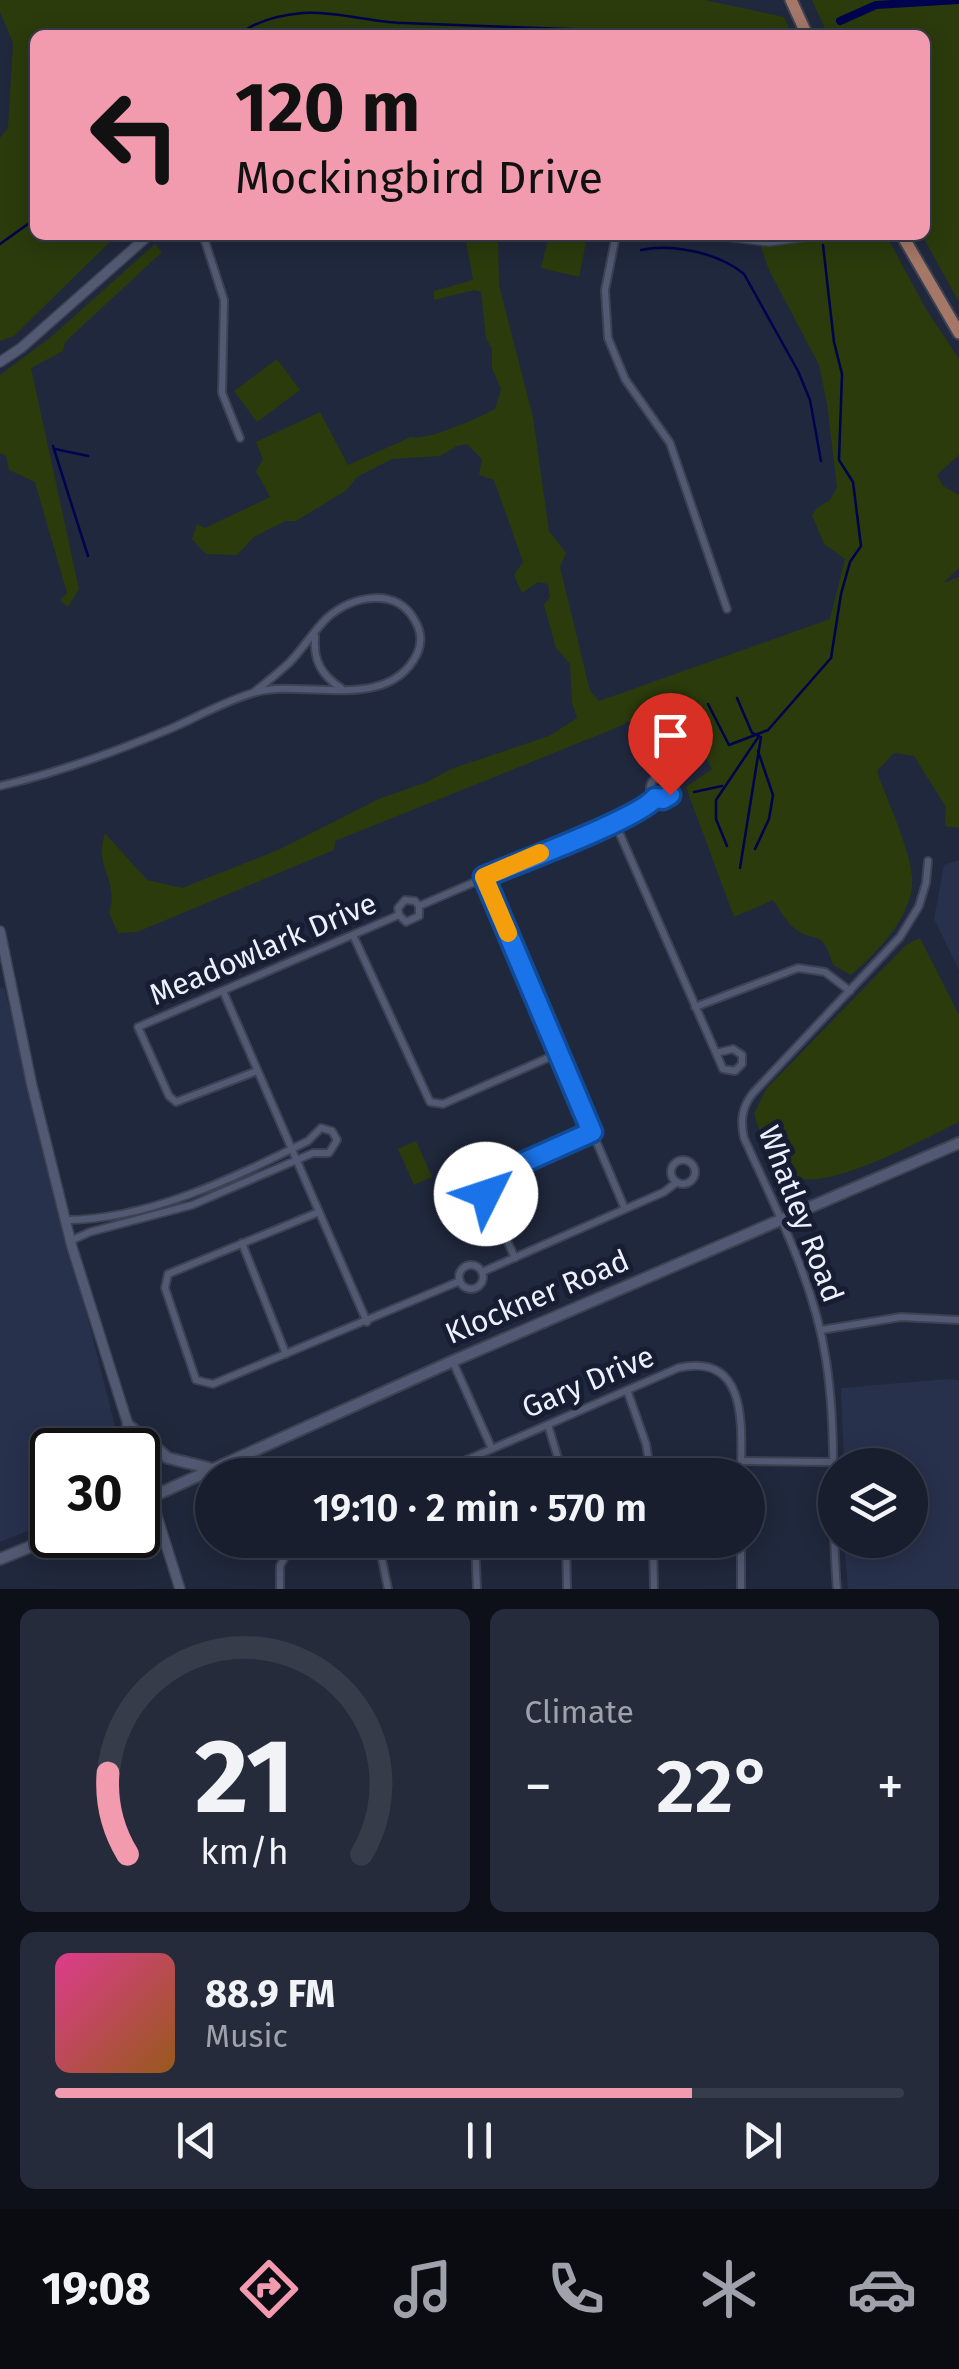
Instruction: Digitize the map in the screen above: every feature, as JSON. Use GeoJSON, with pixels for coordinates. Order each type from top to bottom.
{"type":"FeatureCollection","features":[{"type":"Feature","properties":{"kind":"main road"},"geometry":{"type":"LineString","coordinates":[[791,0],[805,30]]}},
{"type":"Feature","properties":{"kind":"main road"},"geometry":{"type":"LineString","coordinates":[[905,240],[959,334]]}},
{"type":"Feature","properties":{"kind":"main road","name":"Klockner Road"},"geometry":{"type":"LineString","coordinates":[[236,1458],[959,1143]]}},
{"type":"Feature","properties":{"kind":"main road"},"geometry":{"type":"LineString","coordinates":[[128,1425],[168,1458],[195,1465]]}},
{"type":"Feature","properties":{"kind":"main road","name":"Klockner Road"},"geometry":{"type":"LineString","coordinates":[[160,1493],[195,1477]]}},
{"type":"Feature","properties":{"kind":"main road"},"geometry":{"type":"LineString","coordinates":[[0,1560],[30,1547]]}},
{"type":"Feature","properties":{"kind":"street"},"geometry":{"type":"LineString","coordinates":[[0,362],[21,348],[142,240]]}},
{"type":"Feature","properties":{"kind":"street"},"geometry":{"type":"LineString","coordinates":[[205,240],[222,285],[222,393],[240,438]]}},
{"type":"Feature","properties":{"kind":"street"},"geometry":{"type":"LineString","coordinates":[[615,240],[605,290],[608,338],[625,379],[662,428],[678,460],[727,609]]}},
{"type":"Feature","properties":{"kind":"street"},"geometry":{"type":"LineString","coordinates":[[0,786],[75,768],[254,692],[286,665],[331,615],[373,597],[401,603],[417,624],[421,642],[408,666],[393,678],[371,687],[254,692]]}},
{"type":"Feature","properties":{"kind":"street"},"geometry":{"type":"LineString","coordinates":[[316,633],[314,651],[320,668],[342,689]]}},
{"type":"Feature","properties":{"kind":"street","name":"Meadowlark Drive"},"geometry":{"type":"LineString","coordinates":[[420,906],[612,823],[646,807],[655,798]]}},
{"type":"Feature","properties":{"kind":"street"},"geometry":{"type":"LineString","coordinates":[[612,823],[716,1054]]}},
{"type":"Feature","properties":{"kind":"street","name":"Whatley Road"},"geometry":{"type":"LineString","coordinates":[[832,1448],[830,1389],[820,1330],[805,1278],[744,1138],[743,1110],[754,1093],[910,924],[926,883],[928,861]]}},
{"type":"Feature","properties":{"kind":"street"},"geometry":{"type":"LineString","coordinates":[[484,877],[625,1209]]}},
{"type":"Feature","properties":{"kind":"street","name":"Meadowlark Drive"},"geometry":{"type":"LineString","coordinates":[[405,900],[420,906],[414,921],[403,920],[399,915],[405,900]]}},
{"type":"Feature","properties":{"kind":"street","name":"Meadowlark Drive"},"geometry":{"type":"LineString","coordinates":[[257,1071],[176,1102],[169,1096],[138,1027],[399,915]]}},
{"type":"Feature","properties":{"kind":"street"},"geometry":{"type":"LineString","coordinates":[[0,931],[70,1241],[129,1428]]}},
{"type":"Feature","properties":{"kind":"street"},"geometry":{"type":"LineString","coordinates":[[353,935],[430,1102],[443,1104],[558,1050]]}},
{"type":"Feature","properties":{"kind":"street"},"geometry":{"type":"LineString","coordinates":[[695,1008],[798,968],[825,972],[850,991]]}},
{"type":"Feature","properties":{"kind":"street"},"geometry":{"type":"LineString","coordinates":[[223,991],[367,1322]]}},
{"type":"Feature","properties":{"kind":"street"},"geometry":{"type":"LineString","coordinates":[[66,1220],[117,1214],[199,1190],[308,1141],[321,1128],[336,1135],[337,1144],[330,1153],[313,1153],[201,1202],[70,1241]]}},
{"type":"Feature","properties":{"kind":"street"},"geometry":{"type":"LineString","coordinates":[[515,1258],[486,1194],[487,1184],[493,1176],[592,1132]]}},
{"type":"Feature","properties":{"kind":"street"},"geometry":{"type":"LineString","coordinates":[[482,1272],[664,1192],[677,1182]]}},
{"type":"Feature","properties":{"kind":"street"},"geometry":{"type":"LineString","coordinates":[[146,1206],[149,1218]]}},
{"type":"Feature","properties":{"kind":"street"},"geometry":{"type":"LineString","coordinates":[[319,1212],[175,1268],[164,1280],[196,1380],[213,1384],[460,1281],[465,1268],[476,1266],[482,1272],[482,1283],[476,1288],[465,1287],[460,1281]]}},
{"type":"Feature","properties":{"kind":"street"},"geometry":{"type":"LineString","coordinates":[[117,1214],[120,1226]]}},
{"type":"Feature","properties":{"kind":"street"},"geometry":{"type":"LineString","coordinates":[[242,1243],[286,1354]]}},
{"type":"Feature","properties":{"kind":"street"},"geometry":{"type":"LineString","coordinates":[[820,1330],[901,1317],[959,1320]]}},
{"type":"Feature","properties":{"kind":"street"},"geometry":{"type":"LineString","coordinates":[[453,1361],[492,1449]]}},
{"type":"Feature","properties":{"kind":"street","name":"Gary Drive"},"geometry":{"type":"LineString","coordinates":[[470,1458],[678,1368],[697,1366],[715,1371],[730,1383],[738,1399],[741,1458]]}},
{"type":"Feature","properties":{"kind":"street"},"geometry":{"type":"LineString","coordinates":[[627,1390],[648,1458]]}},
{"type":"Feature","properties":{"kind":"street"},"geometry":{"type":"LineString","coordinates":[[548,1424],[558,1458]]}},
{"type":"Feature","properties":{"kind":"street"},"geometry":{"type":"LineString","coordinates":[[765,1461],[818,1462]]}},
{"type":"Feature","properties":{"kind":"street"},"geometry":{"type":"LineString","coordinates":[[160,1528],[180,1589]]}},
{"type":"Feature","properties":{"kind":"street"},"geometry":{"type":"LineString","coordinates":[[280,1589],[280,1566],[284,1558]]}},
{"type":"Feature","properties":{"kind":"street"},"geometry":{"type":"LineString","coordinates":[[382,1558],[388,1589]]}},
{"type":"Feature","properties":{"kind":"street"},"geometry":{"type":"LineString","coordinates":[[475,1558],[477,1589]]}},
{"type":"Feature","properties":{"kind":"street"},"geometry":{"type":"LineString","coordinates":[[566,1558],[567,1589]]}},
{"type":"Feature","properties":{"kind":"street"},"geometry":{"type":"LineString","coordinates":[[653,1558],[654,1589]]}},
{"type":"Feature","properties":{"kind":"street"},"geometry":{"type":"LineString","coordinates":[[741,1558],[741,1589]]}},
{"type":"Feature","properties":{"kind":"street","name":"Whatley Road"},"geometry":{"type":"LineString","coordinates":[[837,1558],[838,1589]]}},
{"type":"Feature","properties":{"kind":"shaded area"},"geometry":{"type":"Polygon","coordinates":[[[959,860],[959,970],[934,919],[944,865],[959,860]]]}},
{"type":"Feature","properties":{"kind":"shaded area"},"geometry":{"type":"Polygon","coordinates":[[[4,987],[115,1428],[30,1428],[30,1530],[0,1542],[0,988],[4,987]]]}},
{"type":"Feature","properties":{"kind":"shaded area"},"geometry":{"type":"Polygon","coordinates":[[[959,1380],[959,1589],[848,1589],[845,1558],[928,1558],[928,1448],[843,1448],[841,1388],[959,1380]]]}},
{"type":"Feature","properties":{"kind":"green space"},"geometry":{"type":"Polygon","coordinates":[[[0,0],[705,0],[784,17],[790,30],[30,30],[30,240],[112,240],[14,336],[0,341],[0,138],[8,128],[13,43],[0,12],[0,0]]]}},
{"type":"Feature","properties":{"kind":"green space"},"geometry":{"type":"Polygon","coordinates":[[[812,0],[959,0],[959,302],[925,240],[930,240],[930,30],[826,30],[812,0]]]}},
{"type":"Feature","properties":{"kind":"green space"},"geometry":{"type":"Polygon","coordinates":[[[466,240],[498,240],[499,285],[533,417],[549,531],[566,553],[560,567],[590,691],[599,701],[830,619],[845,559],[824,544],[812,515],[830,500],[837,487],[827,404],[819,365],[769,270],[759,240],[889,240],[959,359],[959,455],[937,475],[943,486],[959,495],[959,568],[943,583],[959,577],[959,828],[945,826],[946,807],[914,756],[894,753],[877,771],[907,853],[911,891],[892,932],[851,975],[833,965],[822,941],[791,925],[773,900],[734,917],[686,787],[712,769],[676,698],[616,728],[335,841],[334,850],[137,932],[118,933],[109,913],[111,891],[102,856],[105,833],[147,880],[182,888],[278,850],[381,798],[451,769],[549,736],[577,718],[570,664],[556,648],[544,605],[550,597],[548,584],[538,582],[522,593],[514,575],[523,562],[494,480],[479,475],[482,459],[467,444],[440,456],[392,459],[357,477],[347,490],[296,521],[285,521],[254,537],[237,555],[206,554],[192,539],[197,524],[205,528],[270,497],[256,471],[263,459],[256,442],[320,412],[348,465],[411,437],[441,432],[495,409],[501,389],[492,368],[481,292],[434,300],[434,291],[473,280],[466,240]]]}},
{"type":"Feature","properties":{"kind":"green space"},"geometry":{"type":"Polygon","coordinates":[[[548,240],[586,242],[579,277],[541,268],[548,240]]]}},
{"type":"Feature","properties":{"kind":"green space"},"geometry":{"type":"Polygon","coordinates":[[[155,244],[162,252],[65,342],[63,351],[31,368],[79,589],[68,607],[60,600],[67,593],[35,482],[9,470],[6,455],[0,454],[0,375],[51,337],[155,244]]]}},
{"type":"Feature","properties":{"kind":"green space"},"geometry":{"type":"Polygon","coordinates":[[[277,359],[300,390],[257,422],[234,391],[277,359]]]}},
{"type":"Feature","properties":{"kind":"green space"},"geometry":{"type":"Polygon","coordinates":[[[920,938],[959,1015],[959,1122],[846,1172],[802,1179],[786,1174],[770,1155],[754,1114],[766,1089],[906,945],[920,938]]]}},
{"type":"Feature","properties":{"kind":"green space"},"geometry":{"type":"Polygon","coordinates":[[[416,1141],[432,1177],[414,1185],[398,1149],[416,1141]]]}},
{"type":"Feature","properties":{"kind":"waterway"},"geometry":{"type":"LineString","coordinates":[[840,21],[876,5],[959,0]]}},
{"type":"Feature","properties":{"kind":"waterway"},"geometry":{"type":"LineString","coordinates":[[247,30],[269,19],[315,13],[403,23],[601,30]]}},
{"type":"Feature","properties":{"kind":"waterway"},"geometry":{"type":"LineString","coordinates":[[0,244],[30,223]]}},
{"type":"Feature","properties":{"kind":"waterway"},"geometry":{"type":"LineString","coordinates":[[708,704],[729,745],[768,730],[831,658],[841,594],[850,562],[861,546],[853,482],[839,460],[842,374],[834,342],[823,245]]}},
{"type":"Feature","properties":{"kind":"waterway"},"geometry":{"type":"LineString","coordinates":[[641,250],[695,252],[722,260],[744,274],[810,400],[821,461]]}},
{"type":"Feature","properties":{"kind":"waterway"},"geometry":{"type":"LineString","coordinates":[[53,446],[88,556]]}},
{"type":"Feature","properties":{"kind":"waterway"},"geometry":{"type":"LineString","coordinates":[[55,449],[88,456]]}},
{"type":"Feature","properties":{"kind":"waterway"},"geometry":{"type":"LineString","coordinates":[[727,846],[716,819],[716,800],[759,736],[752,733],[737,698]]}},
{"type":"Feature","properties":{"kind":"waterway"},"geometry":{"type":"LineString","coordinates":[[740,868],[761,737]]}},
{"type":"Feature","properties":{"kind":"waterway"},"geometry":{"type":"LineString","coordinates":[[755,849],[769,819],[773,795],[758,751]]}},
{"type":"Feature","properties":{"kind":"waterway"},"geometry":{"type":"LineString","coordinates":[[694,792],[722,786]]}},
{"type":"Feature","properties":{"kind":"slow traffic"},"geometry":{"type":"LineString","coordinates":[[508,933],[484,877],[540,853]]}},
{"type":"Feature","properties":{"kind":"route"},"geometry":{"type":"LineString","coordinates":[[486,1194],[493,1176],[592,1132],[484,877],[612,823],[646,807],[655,798],[670,795]]}}]}
